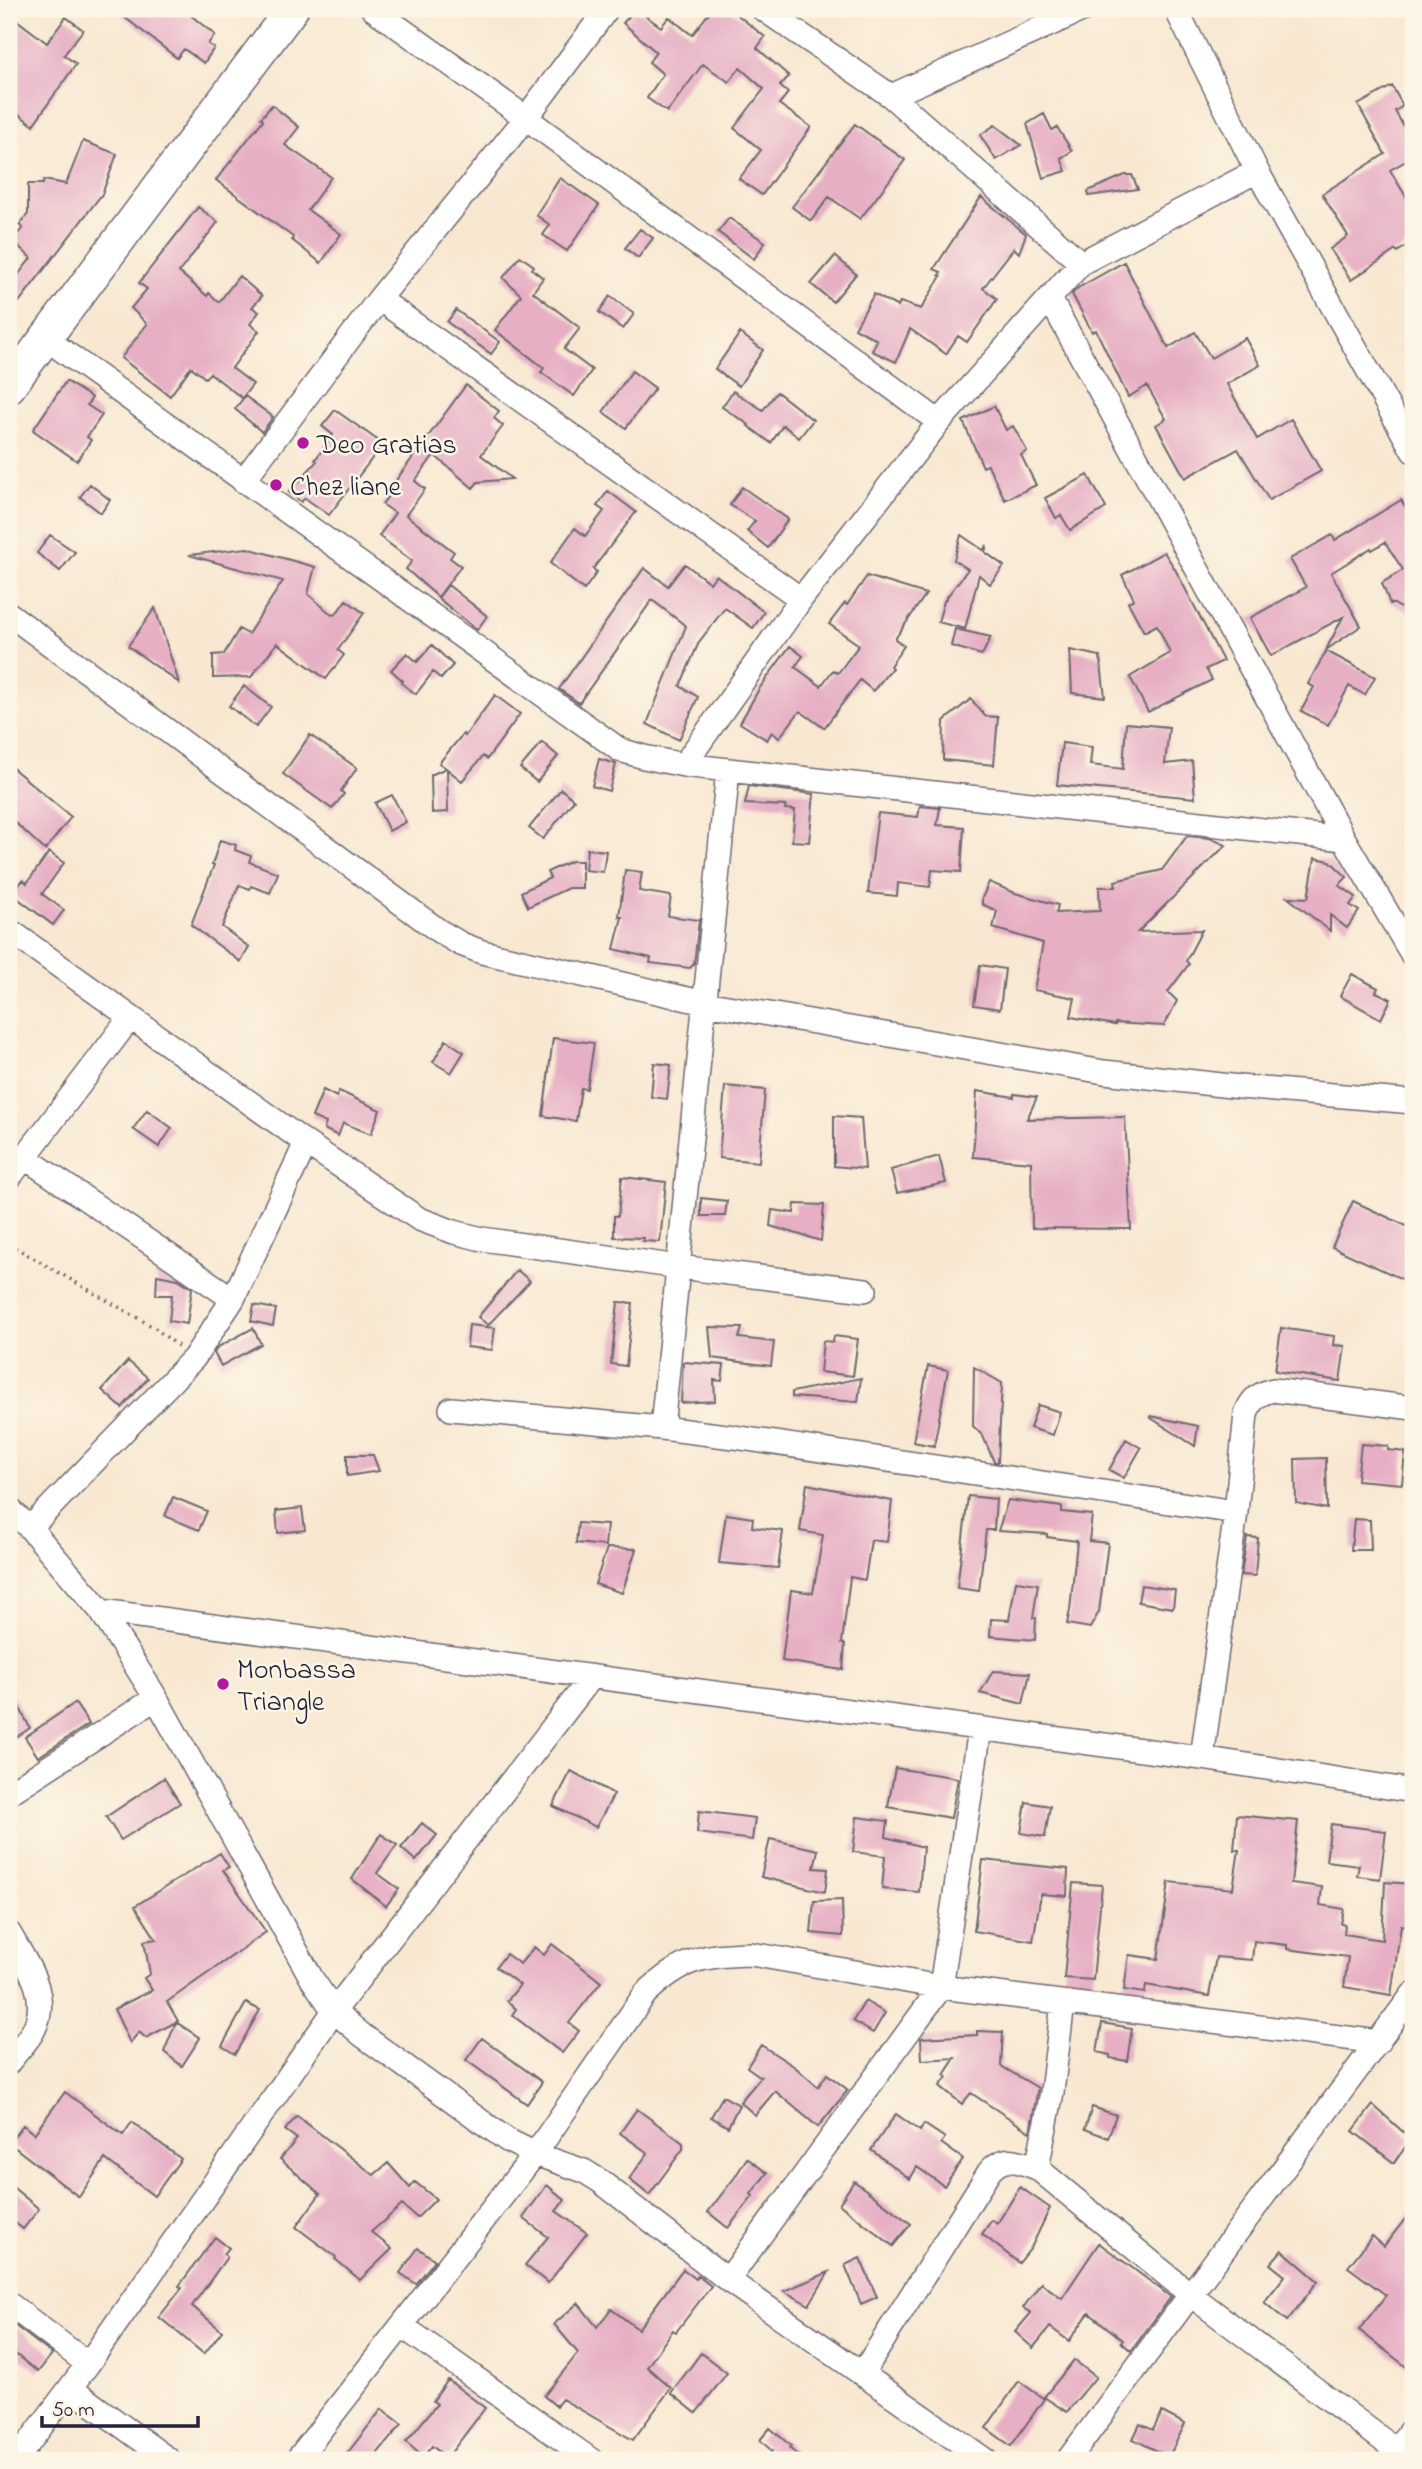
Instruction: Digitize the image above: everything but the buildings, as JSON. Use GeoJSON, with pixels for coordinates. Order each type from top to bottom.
{"type":"FeatureCollection","features":[{"type":"Feature","properties":{"kind":"street"},"geometry":{"type":"LineString","coordinates":[[9,387],[292,9]]}},
{"type":"Feature","properties":{"kind":"street"},"geometry":{"type":"LineString","coordinates":[[373,9],[526,118],[939,422]]}},
{"type":"Feature","properties":{"kind":"street"},"geometry":{"type":"LineString","coordinates":[[243,481],[379,299],[526,118],[607,9]]}},
{"type":"Feature","properties":{"kind":"street"},"geometry":{"type":"LineString","coordinates":[[762,9],[891,96],[1081,263]]}},
{"type":"Feature","properties":{"kind":"street"},"geometry":{"type":"LineString","coordinates":[[891,96],[1084,9]]}},
{"type":"Feature","properties":{"kind":"street"},"geometry":{"type":"LineString","coordinates":[[1176,9],[1256,171],[1413,452]]}},
{"type":"Feature","properties":{"kind":"street"},"geometry":{"type":"LineString","coordinates":[[684,765],[800,599],[939,422],[1081,263],[1256,171]]}},
{"type":"Feature","properties":{"kind":"street"},"geometry":{"type":"LineString","coordinates":[[379,299],[800,599]]}},
{"type":"Feature","properties":{"kind":"street"},"geometry":{"type":"LineString","coordinates":[[1050,299],[1343,839],[1413,956]]}},
{"type":"Feature","properties":{"kind":"street"},"geometry":{"type":"LineString","coordinates":[[45,338],[620,750],[684,765],[1343,839]]}},
{"type":"Feature","properties":{"kind":"street"},"geometry":{"type":"LineString","coordinates":[[9,614],[439,932],[482,952],[705,1003],[1104,1072],[1413,1102]]}},
{"type":"Feature","properties":{"kind":"street"},"geometry":{"type":"LineString","coordinates":[[662,1428],[728,769]]}},
{"type":"Feature","properties":{"kind":"street"},"geometry":{"type":"LineString","coordinates":[[9,930],[306,1143],[419,1219],[482,1239],[865,1290]]}},
{"type":"Feature","properties":{"kind":"street"},"geometry":{"type":"LineString","coordinates":[[9,1178],[130,1018]]}},
{"type":"Feature","properties":{"kind":"street"},"geometry":{"type":"LineString","coordinates":[[30,1528],[194,1358],[233,1299],[306,1143]]}},
{"type":"Feature","properties":{"kind":"street"},"geometry":{"type":"LineString","coordinates":[[24,1157],[233,1299]]}},
{"type":"Feature","properties":{"kind":"street"},"geometry":{"type":"LineString","coordinates":[[1202,1758],[1236,1513],[1246,1414],[1250,1402],[1260,1393],[1273,1390],[1413,1408]]}},
{"type":"Feature","properties":{"kind":"street"},"geometry":{"type":"LineString","coordinates":[[451,1409],[662,1428],[1236,1513]]}},
{"type":"Feature","properties":{"kind":"street"},"geometry":{"type":"LineString","coordinates":[[9,1509],[30,1528],[101,1611],[156,1698],[312,1979],[334,2011],[362,2035],[508,2140],[535,2154],[574,2167],[600,2181],[728,2280],[985,2460]]}},
{"type":"Feature","properties":{"kind":"street"},"geometry":{"type":"LineString","coordinates":[[101,1611],[1202,1758],[1413,1791]]}},
{"type":"Feature","properties":{"kind":"street"},"geometry":{"type":"LineString","coordinates":[[16,2460],[88,2364],[334,2011],[591,1678]]}},
{"type":"Feature","properties":{"kind":"street"},"geometry":{"type":"LineString","coordinates":[[9,1793],[156,1698]]}},
{"type":"Feature","properties":{"kind":"street"},"geometry":{"type":"LineString","coordinates":[[728,2280],[941,1987],[980,1729]]}},
{"type":"Feature","properties":{"kind":"street"},"geometry":{"type":"LineString","coordinates":[[9,1933],[35,1980],[40,2005],[33,2031],[9,2062]]}},
{"type":"Feature","properties":{"kind":"street"},"geometry":{"type":"LineString","coordinates":[[297,2460],[535,2154],[645,1994],[666,1973],[690,1961],[720,1955],[751,1954],[941,1987],[1379,2042]]}},
{"type":"Feature","properties":{"kind":"street"},"geometry":{"type":"LineString","coordinates":[[1068,2460],[1413,1994]]}},
{"type":"Feature","properties":{"kind":"street"},"geometry":{"type":"LineString","coordinates":[[1037,2168],[1052,2092],[1063,2003]]}},
{"type":"Feature","properties":{"kind":"street"},"geometry":{"type":"LineString","coordinates":[[862,2374],[989,2172],[995,2165],[1011,2159],[1037,2168],[1392,2455],[1413,2427]]}},
{"type":"Feature","properties":{"kind":"street"},"geometry":{"type":"LineString","coordinates":[[9,2304],[88,2364]]}},
{"type":"Feature","properties":{"kind":"street"},"geometry":{"type":"LineString","coordinates":[[402,2326],[591,2460]]}},
{"type":"Feature","properties":{"kind":"street"},"geometry":{"type":"LineString","coordinates":[[70,2388],[169,2460]]}},
{"type":"Feature","properties":{"kind":"path"},"geometry":{"type":"LineString","coordinates":[[9,1244],[155,1328],[194,1358]]}},
{"type":"Feature","properties":{"kind":"place","name":"Deo Gratias"},"geometry":{"type":"Point","coordinates":[303,443]}},
{"type":"Feature","properties":{"kind":"place","name":"Chez liane"},"geometry":{"type":"Point","coordinates":[276,485]}},
{"type":"Feature","properties":{"kind":"place","name":"Monbassa Triangle"},"geometry":{"type":"Point","coordinates":[223,1684]}}]}
